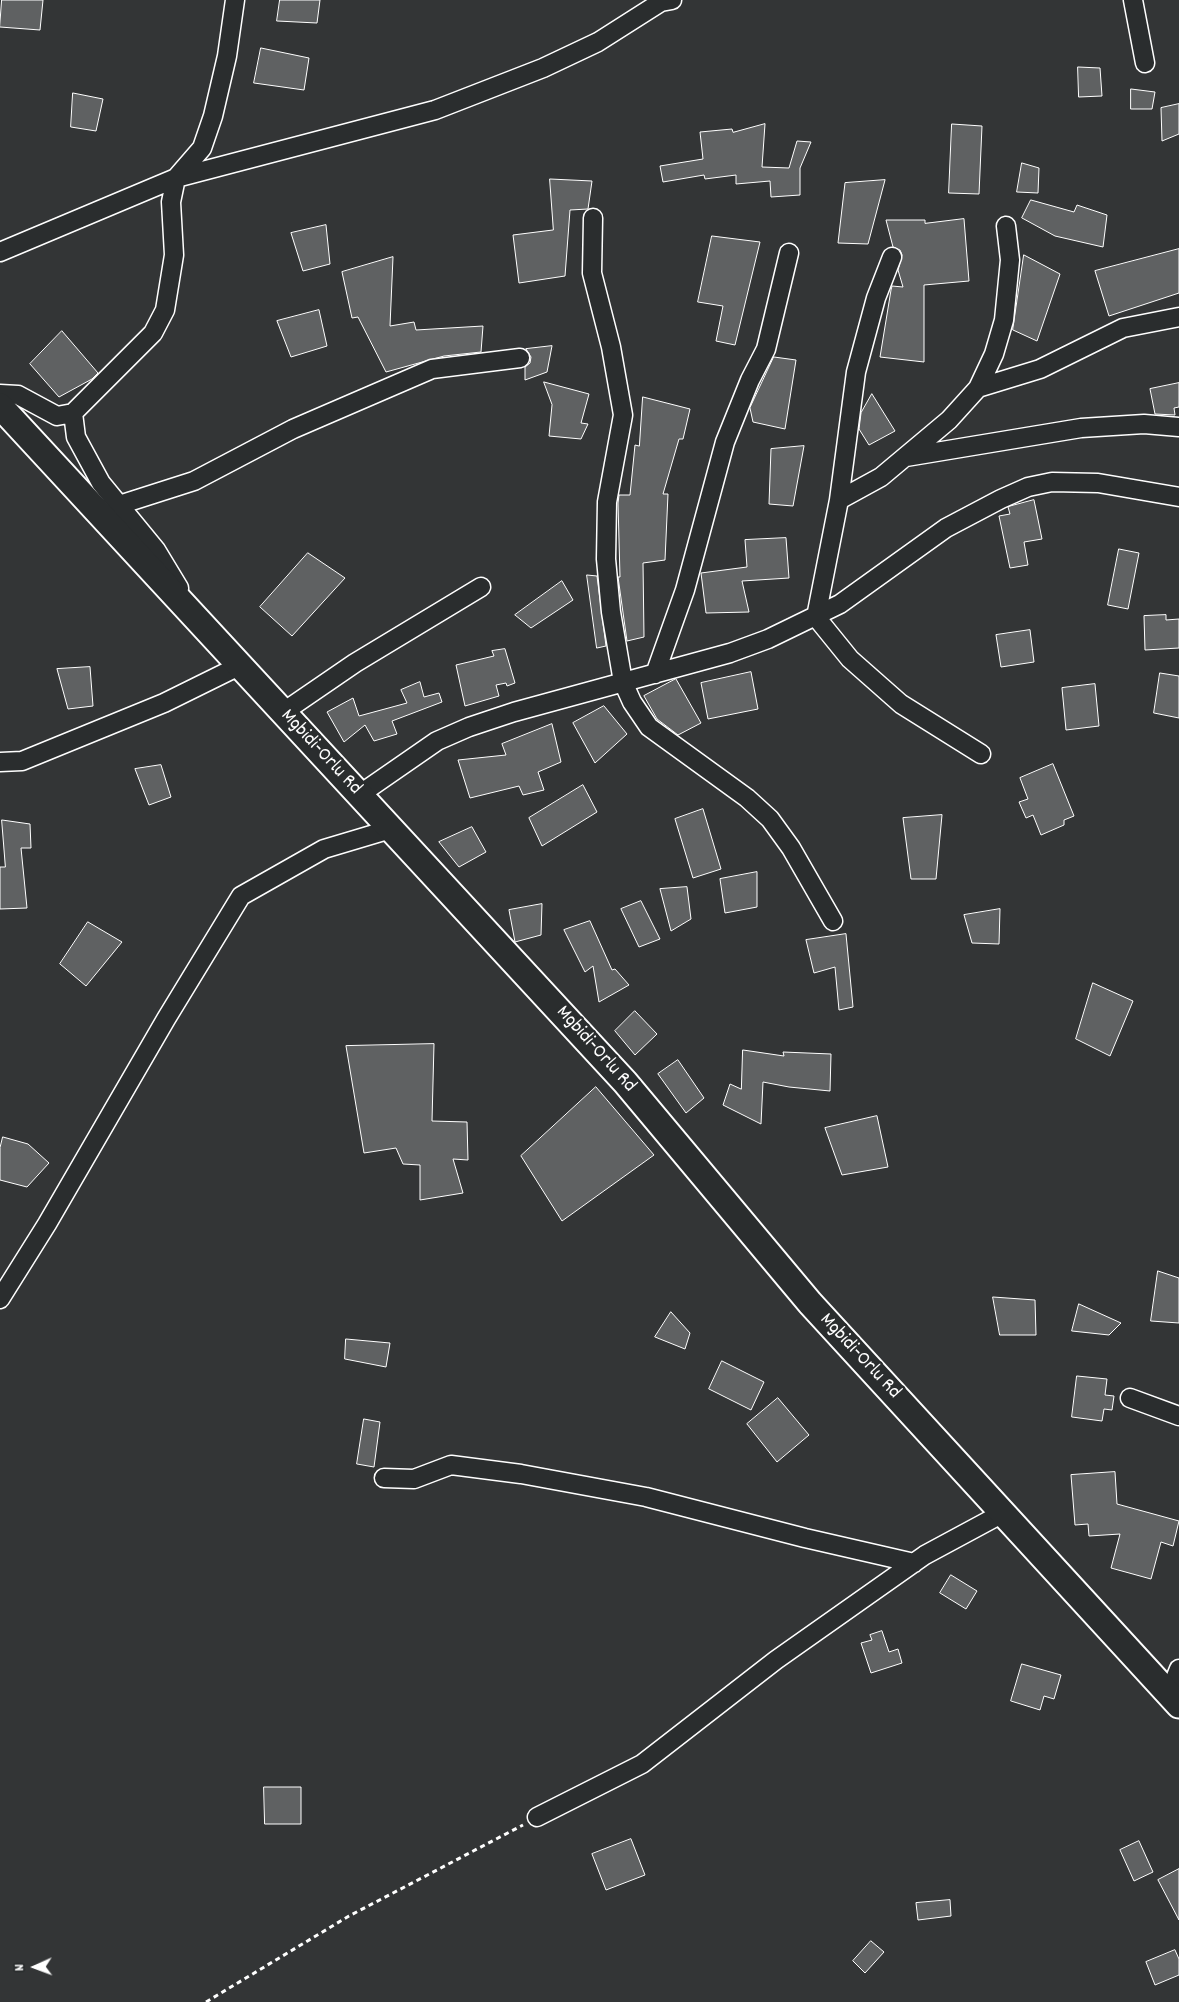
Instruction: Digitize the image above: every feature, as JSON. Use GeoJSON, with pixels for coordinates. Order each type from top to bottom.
{"type":"FeatureCollection","features":[{"type":"Feature","properties":{"kind":"main road","name":"Mgbidi-Orlu Rd"},"geometry":{"type":"LineString","coordinates":[[0,406],[625,1082],[810,1304],[1174,1699]]}},
{"type":"Feature","properties":{"kind":"street"},"geometry":{"type":"LineString","coordinates":[[0,394],[18,395],[57,416],[73,414],[152,334],[165,310],[174,255],[171,202],[176,178],[202,148],[213,116],[236,0]]}},
{"type":"Feature","properties":{"kind":"street"},"geometry":{"type":"LineString","coordinates":[[0,252],[176,178],[435,110],[543,68],[598,42],[661,2],[672,0]]}},
{"type":"Feature","properties":{"kind":"street"},"geometry":{"type":"LineString","coordinates":[[1134,0],[1146,63]]}},
{"type":"Feature","properties":{"kind":"street"},"geometry":{"type":"LineString","coordinates":[[593,218],[592,273],[611,347],[623,415],[607,502],[606,559],[611,612],[623,682],[632,702],[649,727],[747,798],[770,819],[791,848],[832,921]]}},
{"type":"Feature","properties":{"kind":"street"},"geometry":{"type":"LineString","coordinates":[[839,500],[881,477],[906,457],[949,420],[978,388],[994,354],[1004,320],[1010,260],[1006,226]]}},
{"type":"Feature","properties":{"kind":"street"},"geometry":{"type":"LineString","coordinates":[[655,674],[685,590],[725,442],[750,380],[766,349],[789,253]]}},
{"type":"Feature","properties":{"kind":"street"},"geometry":{"type":"LineString","coordinates":[[816,617],[839,500],[856,372],[876,298],[892,257]]}},
{"type":"Feature","properties":{"kind":"street"},"geometry":{"type":"LineString","coordinates":[[978,388],[1040,369],[1123,328],[1179,317]]}},
{"type":"Feature","properties":{"kind":"street"},"geometry":{"type":"LineString","coordinates":[[119,505],[194,481],[293,429],[432,369],[520,358]]}},
{"type":"Feature","properties":{"kind":"street"},"geometry":{"type":"LineString","coordinates":[[73,414],[76,437],[101,483],[156,550],[203,626]]}},
{"type":"Feature","properties":{"kind":"street"},"geometry":{"type":"LineString","coordinates":[[906,457],[1080,428],[1144,424],[1179,427]]}},
{"type":"Feature","properties":{"kind":"street"},"geometry":{"type":"LineString","coordinates":[[358,795],[438,741],[469,727],[514,712],[730,653],[768,639],[816,617],[840,604],[946,528],[1001,498],[1028,487],[1052,482],[1098,483],[1179,497]]}},
{"type":"Feature","properties":{"kind":"street"},"geometry":{"type":"LineString","coordinates":[[282,713],[355,663],[481,587]]}},
{"type":"Feature","properties":{"kind":"street"},"geometry":{"type":"LineString","coordinates":[[816,617],[850,659],[901,704],[981,754]]}},
{"type":"Feature","properties":{"kind":"street"},"geometry":{"type":"LineString","coordinates":[[0,762],[22,761],[164,703],[239,666]]}},
{"type":"Feature","properties":{"kind":"street"},"geometry":{"type":"LineString","coordinates":[[0,1300],[241,896],[324,849],[391,829]]}},
{"type":"Feature","properties":{"kind":"street"},"geometry":{"type":"LineString","coordinates":[[1130,1398],[1179,1416]]}},
{"type":"Feature","properties":{"kind":"street"},"geometry":{"type":"LineString","coordinates":[[384,1478],[414,1479],[451,1465],[520,1474],[646,1497],[805,1538],[914,1563]]}},
{"type":"Feature","properties":{"kind":"street"},"geometry":{"type":"LineString","coordinates":[[537,1818],[642,1764],[776,1660],[925,1555],[1003,1513]]}},
{"type":"Feature","properties":{"kind":"street"},"geometry":{"type":"LineString","coordinates":[[1174,1699],[1179,1669]]}},
{"type":"Feature","properties":{"kind":"path"},"geometry":{"type":"LineString","coordinates":[[206,2002],[349,1916],[537,1818]]}},
{"type":"Feature","properties":{"kind":"building"},"geometry":{"type":"Polygon","coordinates":[[[2,0],[43,0],[40,30],[0,27],[2,0]]]}},
{"type":"Feature","properties":{"kind":"building"},"geometry":{"type":"Polygon","coordinates":[[[280,0],[320,0],[317,23],[277,21],[280,0]]]}},
{"type":"Feature","properties":{"kind":"building"},"geometry":{"type":"Polygon","coordinates":[[[261,48],[309,58],[304,90],[254,83],[261,48]]]}},
{"type":"Feature","properties":{"kind":"building"},"geometry":{"type":"Polygon","coordinates":[[[1078,67],[1100,68],[1102,96],[1079,97],[1078,67]]]}},
{"type":"Feature","properties":{"kind":"building"},"geometry":{"type":"Polygon","coordinates":[[[1131,89],[1155,92],[1152,109],[1131,109],[1131,89]]]}},
{"type":"Feature","properties":{"kind":"building"},"geometry":{"type":"Polygon","coordinates":[[[73,93],[103,99],[96,131],[71,127],[73,93]]]}},
{"type":"Feature","properties":{"kind":"building"},"geometry":{"type":"Polygon","coordinates":[[[1179,104],[1179,134],[1162,141],[1161,108],[1179,104]]]}},
{"type":"Feature","properties":{"kind":"building"},"geometry":{"type":"Polygon","coordinates":[[[765,124],[762,167],[789,168],[797,141],[811,142],[800,168],[800,195],[771,197],[770,181],[736,184],[736,175],[705,179],[704,175],[663,182],[660,166],[703,159],[700,132],[732,129],[733,132],[765,124]]]}},
{"type":"Feature","properties":{"kind":"building"},"geometry":{"type":"Polygon","coordinates":[[[952,124],[982,126],[979,194],[949,193],[952,124]]]}},
{"type":"Feature","properties":{"kind":"building"},"geometry":{"type":"Polygon","coordinates":[[[1022,163],[1039,168],[1038,193],[1017,192],[1022,163]]]}},
{"type":"Feature","properties":{"kind":"building"},"geometry":{"type":"Polygon","coordinates":[[[550,179],[592,181],[588,209],[570,210],[565,276],[519,283],[513,235],[553,230],[550,179]]]}},
{"type":"Feature","properties":{"kind":"building"},"geometry":{"type":"Polygon","coordinates":[[[885,180],[868,244],[838,243],[845,183],[885,180]]]}},
{"type":"Feature","properties":{"kind":"building"},"geometry":{"type":"Polygon","coordinates":[[[1031,200],[1074,212],[1077,205],[1107,215],[1103,247],[1055,236],[1022,218],[1031,200]]]}},
{"type":"Feature","properties":{"kind":"building"},"geometry":{"type":"Polygon","coordinates":[[[964,219],[969,281],[924,285],[924,362],[880,357],[892,286],[903,287],[898,270],[902,255],[900,250],[893,247],[886,220],[925,220],[925,223],[964,219]]]}},
{"type":"Feature","properties":{"kind":"building"},"geometry":{"type":"Polygon","coordinates":[[[326,225],[330,264],[303,271],[291,233],[326,225]]]}},
{"type":"Feature","properties":{"kind":"building"},"geometry":{"type":"Polygon","coordinates":[[[712,236],[760,242],[735,345],[716,341],[723,306],[698,302],[712,236]]]}},
{"type":"Feature","properties":{"kind":"building"},"geometry":{"type":"Polygon","coordinates":[[[1179,249],[1179,293],[1109,316],[1095,271],[1179,249]]]}},
{"type":"Feature","properties":{"kind":"building"},"geometry":{"type":"Polygon","coordinates":[[[1024,255],[1060,274],[1037,341],[1013,330],[1024,255]]]}},
{"type":"Feature","properties":{"kind":"building"},"geometry":{"type":"Polygon","coordinates":[[[393,257],[390,326],[414,322],[416,330],[483,326],[481,352],[444,356],[386,372],[358,317],[352,318],[342,272],[393,257]]]}},
{"type":"Feature","properties":{"kind":"building"},"geometry":{"type":"Polygon","coordinates":[[[319,310],[327,346],[291,357],[277,321],[319,310]]]}},
{"type":"Feature","properties":{"kind":"building"},"geometry":{"type":"Polygon","coordinates":[[[62,331],[98,373],[92,379],[59,397],[30,364],[62,331]]]}},
{"type":"Feature","properties":{"kind":"building"},"geometry":{"type":"Polygon","coordinates":[[[552,346],[547,372],[525,380],[525,367],[530,363],[531,357],[526,349],[552,346]]]}},
{"type":"Feature","properties":{"kind":"building"},"geometry":{"type":"Polygon","coordinates":[[[774,357],[796,360],[785,429],[753,422],[750,408],[774,357]]]}},
{"type":"Feature","properties":{"kind":"building"},"geometry":{"type":"Polygon","coordinates":[[[544,382],[589,394],[581,423],[588,424],[581,439],[549,436],[552,405],[544,382]]]}},
{"type":"Feature","properties":{"kind":"building"},"geometry":{"type":"Polygon","coordinates":[[[1179,383],[1179,407],[1174,408],[1175,415],[1155,414],[1150,389],[1179,383]]]}},
{"type":"Feature","properties":{"kind":"building"},"geometry":{"type":"Polygon","coordinates":[[[872,394],[895,431],[869,445],[859,429],[861,413],[872,394]]]}},
{"type":"Feature","properties":{"kind":"building"},"geometry":{"type":"Polygon","coordinates":[[[643,397],[690,409],[683,439],[679,439],[663,494],[668,494],[665,560],[643,563],[644,637],[627,641],[618,577],[620,577],[618,503],[619,495],[630,495],[635,445],[639,446],[643,397]]]}},
{"type":"Feature","properties":{"kind":"building"},"geometry":{"type":"Polygon","coordinates":[[[804,446],[793,506],[769,504],[771,449],[804,446]]]}},
{"type":"Feature","properties":{"kind":"building"},"geometry":{"type":"Polygon","coordinates":[[[1034,500],[1042,539],[1024,542],[1028,565],[1010,568],[999,516],[1010,514],[1008,507],[1034,500]]]}},
{"type":"Feature","properties":{"kind":"building"},"geometry":{"type":"Polygon","coordinates":[[[786,538],[789,578],[742,581],[749,612],[706,613],[701,573],[747,567],[745,540],[786,538]]]}},
{"type":"Feature","properties":{"kind":"building"},"geometry":{"type":"Polygon","coordinates":[[[1119,549],[1139,553],[1128,609],[1108,605],[1119,549]]]}},
{"type":"Feature","properties":{"kind":"building"},"geometry":{"type":"Polygon","coordinates":[[[308,553],[345,578],[292,636],[260,607],[308,553]]]}},
{"type":"Feature","properties":{"kind":"building"},"geometry":{"type":"Polygon","coordinates":[[[587,575],[597,576],[606,646],[597,648],[587,575]]]}},
{"type":"Feature","properties":{"kind":"building"},"geometry":{"type":"Polygon","coordinates":[[[562,581],[573,600],[531,628],[515,615],[562,581]]]}},
{"type":"Feature","properties":{"kind":"building"},"geometry":{"type":"Polygon","coordinates":[[[1166,615],[1166,620],[1179,619],[1179,648],[1145,650],[1144,616],[1166,615]]]}},
{"type":"Feature","properties":{"kind":"building"},"geometry":{"type":"Polygon","coordinates":[[[1030,630],[1034,662],[1001,667],[996,635],[1030,630]]]}},
{"type":"Feature","properties":{"kind":"building"},"geometry":{"type":"Polygon","coordinates":[[[505,649],[515,683],[507,686],[506,683],[496,685],[499,696],[465,706],[456,665],[494,656],[492,651],[505,649]]]}},
{"type":"Feature","properties":{"kind":"building"},"geometry":{"type":"Polygon","coordinates":[[[90,667],[93,706],[68,709],[57,669],[90,667]]]}},
{"type":"Feature","properties":{"kind":"building"},"geometry":{"type":"Polygon","coordinates":[[[751,672],[758,709],[708,719],[701,683],[751,672]]]}},
{"type":"Feature","properties":{"kind":"building"},"geometry":{"type":"Polygon","coordinates":[[[1160,673],[1179,676],[1179,718],[1154,713],[1160,673]]]}},
{"type":"Feature","properties":{"kind":"building"},"geometry":{"type":"Polygon","coordinates":[[[676,679],[701,723],[678,735],[657,719],[644,696],[676,679]]]}},
{"type":"Feature","properties":{"kind":"building"},"geometry":{"type":"Polygon","coordinates":[[[420,682],[424,697],[439,693],[442,702],[392,721],[397,734],[374,741],[365,725],[344,742],[327,712],[353,698],[359,716],[407,703],[401,690],[420,682]]]}},
{"type":"Feature","properties":{"kind":"building"},"geometry":{"type":"Polygon","coordinates":[[[1095,684],[1099,726],[1066,730],[1062,688],[1095,684]]]}},
{"type":"Feature","properties":{"kind":"building"},"geometry":{"type":"Polygon","coordinates":[[[604,706],[627,734],[595,763],[573,723],[604,706]]]}},
{"type":"Feature","properties":{"kind":"building"},"geometry":{"type":"Polygon","coordinates":[[[552,724],[561,762],[538,772],[544,790],[523,795],[519,786],[470,798],[458,760],[506,755],[502,744],[552,724]]]}},
{"type":"Feature","properties":{"kind":"building"},"geometry":{"type":"Polygon","coordinates":[[[1053,764],[1074,816],[1064,820],[1064,825],[1041,835],[1033,815],[1026,818],[1019,802],[1028,799],[1020,778],[1053,764]]]}},
{"type":"Feature","properties":{"kind":"building"},"geometry":{"type":"Polygon","coordinates":[[[161,765],[171,797],[149,805],[135,769],[161,765]]]}},
{"type":"Feature","properties":{"kind":"building"},"geometry":{"type":"Polygon","coordinates":[[[583,785],[597,812],[542,846],[529,818],[583,785]]]}},
{"type":"Feature","properties":{"kind":"building"},"geometry":{"type":"Polygon","coordinates":[[[703,809],[721,869],[693,878],[675,819],[703,809]]]}},
{"type":"Feature","properties":{"kind":"building"},"geometry":{"type":"Polygon","coordinates":[[[942,815],[936,879],[911,879],[903,818],[942,815]]]}},
{"type":"Feature","properties":{"kind":"building"},"geometry":{"type":"Polygon","coordinates":[[[2,820],[30,824],[31,848],[21,848],[27,908],[0,909],[0,867],[5,867],[2,820]]]}},
{"type":"Feature","properties":{"kind":"building"},"geometry":{"type":"Polygon","coordinates":[[[472,827],[486,852],[459,867],[439,842],[472,827]]]}},
{"type":"Feature","properties":{"kind":"building"},"geometry":{"type":"Polygon","coordinates":[[[757,872],[757,907],[725,913],[720,879],[757,872]]]}},
{"type":"Feature","properties":{"kind":"building"},"geometry":{"type":"Polygon","coordinates":[[[687,887],[691,919],[671,931],[660,889],[687,887]]]}},
{"type":"Feature","properties":{"kind":"building"},"geometry":{"type":"Polygon","coordinates":[[[641,901],[660,939],[639,947],[621,909],[641,901]]]}},
{"type":"Feature","properties":{"kind":"building"},"geometry":{"type":"Polygon","coordinates":[[[542,904],[541,935],[515,942],[509,910],[542,904]]]}},
{"type":"Feature","properties":{"kind":"building"},"geometry":{"type":"Polygon","coordinates":[[[1000,909],[999,944],[972,943],[964,915],[1000,909]]]}},
{"type":"Feature","properties":{"kind":"building"},"geometry":{"type":"Polygon","coordinates":[[[590,921],[612,970],[615,969],[629,985],[599,1002],[593,966],[585,972],[564,930],[590,921]]]}},
{"type":"Feature","properties":{"kind":"building"},"geometry":{"type":"Polygon","coordinates":[[[88,922],[122,942],[86,986],[60,964],[88,922]]]}},
{"type":"Feature","properties":{"kind":"building"},"geometry":{"type":"Polygon","coordinates":[[[846,934],[853,1007],[839,1010],[835,967],[814,973],[806,940],[846,934]]]}},
{"type":"Feature","properties":{"kind":"building"},"geometry":{"type":"Polygon","coordinates":[[[1093,983],[1133,1001],[1110,1056],[1076,1039],[1093,983]]]}},
{"type":"Feature","properties":{"kind":"building"},"geometry":{"type":"Polygon","coordinates":[[[635,1011],[657,1034],[635,1055],[615,1031],[635,1011]]]}},
{"type":"Feature","properties":{"kind":"building"},"geometry":{"type":"Polygon","coordinates":[[[434,1044],[432,1121],[467,1122],[468,1160],[453,1159],[463,1193],[420,1200],[420,1165],[403,1164],[396,1148],[364,1153],[346,1046],[434,1044]]]}},
{"type":"Feature","properties":{"kind":"building"},"geometry":{"type":"Polygon","coordinates":[[[743,1050],[784,1056],[783,1052],[831,1054],[830,1091],[763,1082],[761,1124],[723,1105],[730,1084],[741,1089],[743,1050]]]}},
{"type":"Feature","properties":{"kind":"building"},"geometry":{"type":"Polygon","coordinates":[[[678,1060],[704,1098],[686,1113],[658,1074],[678,1060]]]}},
{"type":"Feature","properties":{"kind":"building"},"geometry":{"type":"Polygon","coordinates":[[[596,1087],[654,1155],[562,1221],[521,1156],[596,1087]]]}},
{"type":"Feature","properties":{"kind":"building"},"geometry":{"type":"Polygon","coordinates":[[[877,1116],[888,1167],[842,1175],[825,1128],[877,1116]]]}},
{"type":"Feature","properties":{"kind":"building"},"geometry":{"type":"Polygon","coordinates":[[[3,1137],[28,1144],[49,1163],[27,1187],[0,1180],[0,1148],[3,1137]]]}},
{"type":"Feature","properties":{"kind":"building"},"geometry":{"type":"Polygon","coordinates":[[[1158,1271],[1179,1278],[1179,1323],[1151,1321],[1158,1271]]]}},
{"type":"Feature","properties":{"kind":"building"},"geometry":{"type":"Polygon","coordinates":[[[993,1297],[1035,1300],[1036,1335],[1000,1335],[993,1297]]]}},
{"type":"Feature","properties":{"kind":"building"},"geometry":{"type":"Polygon","coordinates":[[[1079,1304],[1121,1323],[1109,1335],[1072,1331],[1079,1304]]]}},
{"type":"Feature","properties":{"kind":"building"},"geometry":{"type":"Polygon","coordinates":[[[671,1312],[690,1333],[685,1349],[655,1337],[671,1312]]]}},
{"type":"Feature","properties":{"kind":"building"},"geometry":{"type":"Polygon","coordinates":[[[346,1339],[390,1343],[386,1367],[345,1359],[346,1339]]]}},
{"type":"Feature","properties":{"kind":"building"},"geometry":{"type":"Polygon","coordinates":[[[722,1361],[764,1382],[751,1410],[709,1389],[722,1361]]]}},
{"type":"Feature","properties":{"kind":"building"},"geometry":{"type":"Polygon","coordinates":[[[1077,1376],[1107,1379],[1105,1395],[1114,1396],[1112,1410],[1104,1409],[1102,1421],[1072,1417],[1077,1376]]]}},
{"type":"Feature","properties":{"kind":"building"},"geometry":{"type":"Polygon","coordinates":[[[778,1398],[809,1435],[777,1462],[747,1424],[778,1398]]]}},
{"type":"Feature","properties":{"kind":"building"},"geometry":{"type":"Polygon","coordinates":[[[364,1419],[380,1422],[374,1467],[357,1464],[364,1419]]]}},
{"type":"Feature","properties":{"kind":"building"},"geometry":{"type":"Polygon","coordinates":[[[1115,1472],[1117,1504],[1179,1521],[1173,1546],[1161,1542],[1151,1579],[1111,1568],[1120,1534],[1089,1536],[1088,1524],[1075,1525],[1071,1475],[1115,1472]]]}},
{"type":"Feature","properties":{"kind":"building"},"geometry":{"type":"Polygon","coordinates":[[[951,1575],[977,1591],[966,1609],[940,1593],[951,1575]]]}},
{"type":"Feature","properties":{"kind":"building"},"geometry":{"type":"Polygon","coordinates":[[[882,1631],[889,1652],[898,1649],[902,1663],[871,1673],[861,1643],[872,1640],[870,1635],[882,1631]]]}},
{"type":"Feature","properties":{"kind":"building"},"geometry":{"type":"Polygon","coordinates":[[[1022,1664],[1061,1675],[1054,1699],[1044,1696],[1040,1710],[1011,1701],[1022,1664]]]}},
{"type":"Feature","properties":{"kind":"building"},"geometry":{"type":"Polygon","coordinates":[[[264,1787],[301,1787],[301,1824],[265,1824],[264,1787]]]}},
{"type":"Feature","properties":{"kind":"building"},"geometry":{"type":"Polygon","coordinates":[[[631,1839],[645,1875],[606,1890],[592,1854],[631,1839]]]}},
{"type":"Feature","properties":{"kind":"building"},"geometry":{"type":"Polygon","coordinates":[[[1139,1841],[1153,1872],[1134,1881],[1120,1850],[1139,1841]]]}},
{"type":"Feature","properties":{"kind":"building"},"geometry":{"type":"Polygon","coordinates":[[[1179,1869],[1179,1920],[1158,1880],[1179,1869]]]}},
{"type":"Feature","properties":{"kind":"building"},"geometry":{"type":"Polygon","coordinates":[[[950,1900],[951,1916],[918,1920],[916,1903],[950,1900]]]}},
{"type":"Feature","properties":{"kind":"building"},"geometry":{"type":"Polygon","coordinates":[[[871,1941],[884,1952],[865,1973],[853,1961],[871,1941]]]}},
{"type":"Feature","properties":{"kind":"building"},"geometry":{"type":"Polygon","coordinates":[[[1175,1950],[1179,1959],[1179,1975],[1155,1985],[1146,1962],[1175,1950]]]}}]}
